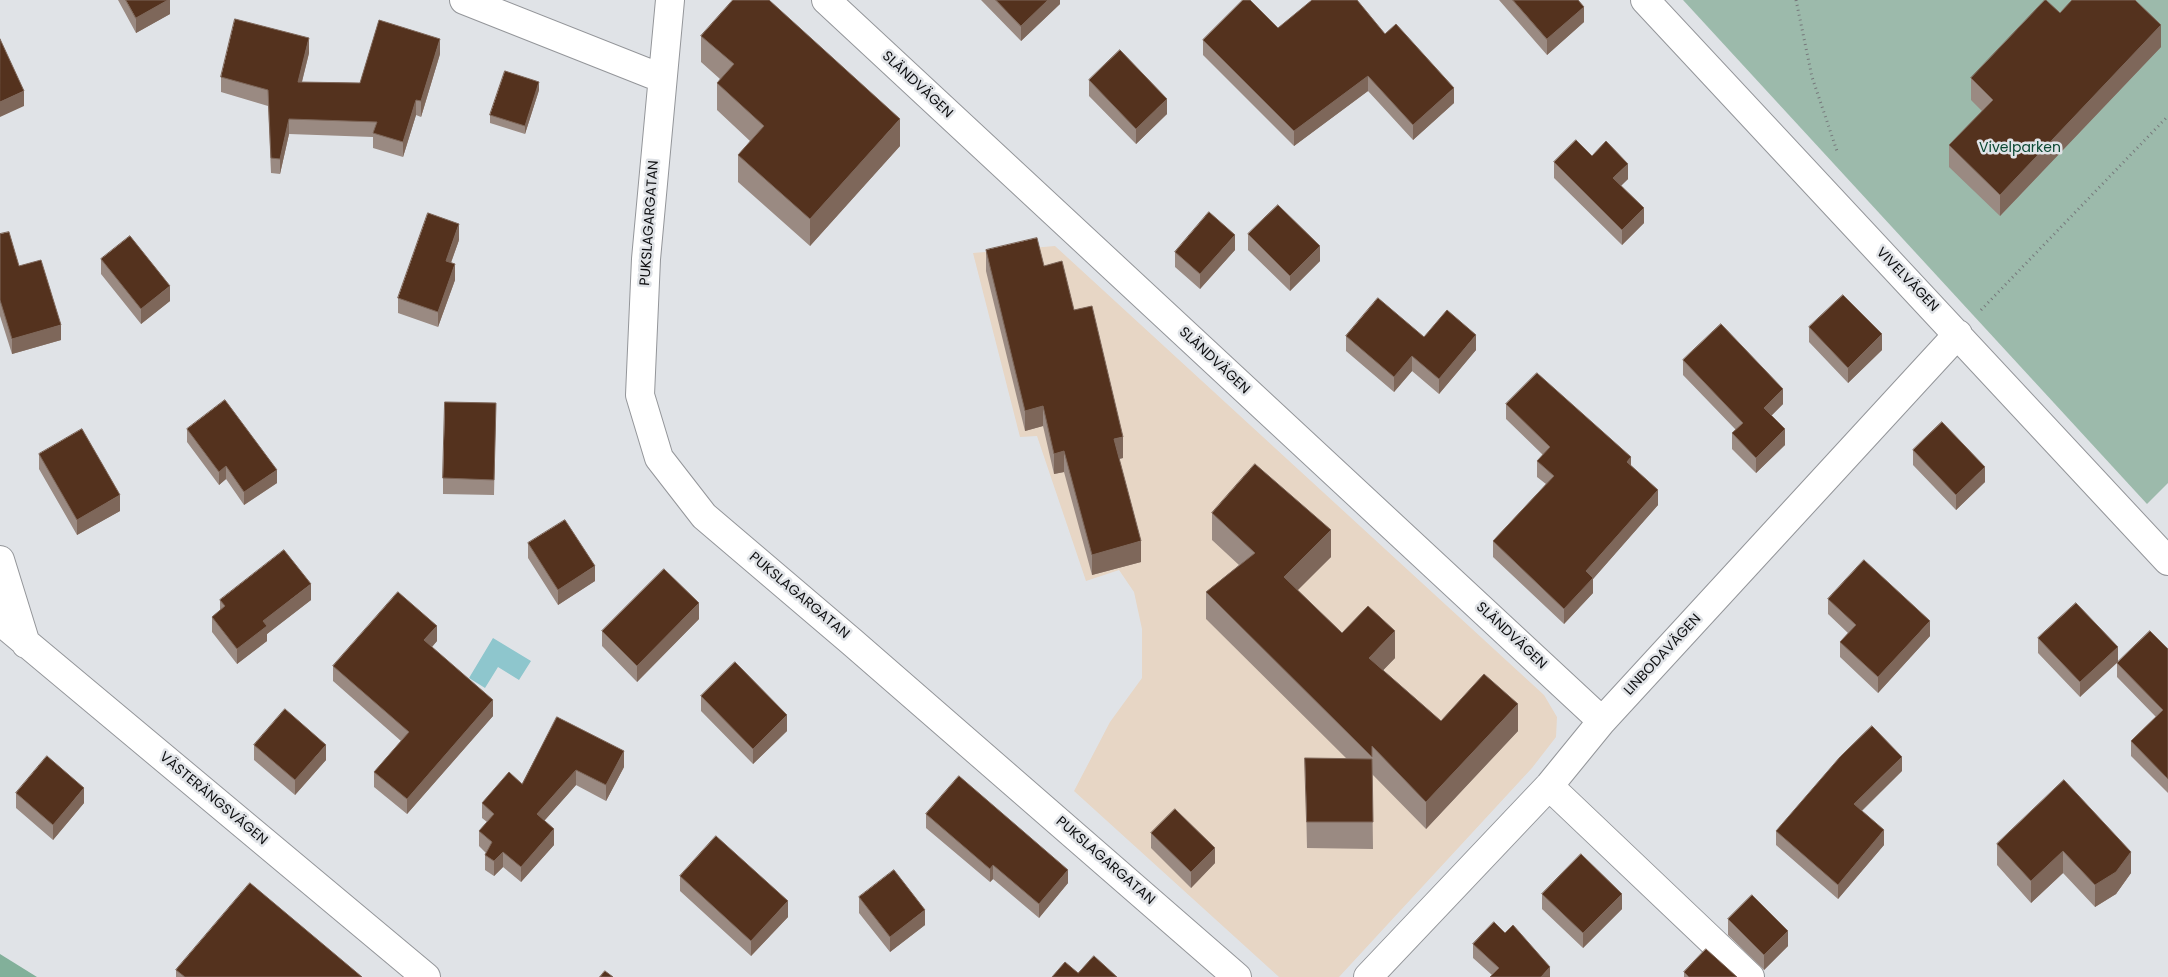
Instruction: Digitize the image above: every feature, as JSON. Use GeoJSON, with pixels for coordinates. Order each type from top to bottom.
{"type":"FeatureCollection","features":[{"type":"Feature","properties":{"kind":"street"},"geometry":{"type":"LineString","coordinates":[[464,0],[662,78]]}},
{"type":"Feature","properties":{"kind":"street","name":"PUKSLAGARGATAN"},"geometry":{"type":"LineString","coordinates":[[670,0],[646,259],[640,395],[659,458],[704,516],[852,642],[1237,977]]}},
{"type":"Feature","properties":{"kind":"street","name":"SLÄNDVÄGEN"},"geometry":{"type":"LineString","coordinates":[[826,0],[1602,721]]}},
{"type":"Feature","properties":{"kind":"street","name":"VIVELVÄGEN"},"geometry":{"type":"LineString","coordinates":[[1645,0],[1958,334],[2168,562]]}},
{"type":"Feature","properties":{"kind":"street","name":"LINBODAVÄGEN"},"geometry":{"type":"LineString","coordinates":[[1368,977],[1549,786],[1602,721],[1958,334]]}},
{"type":"Feature","properties":{"kind":"street"},"geometry":{"type":"LineString","coordinates":[[0,560],[26,644]]}},
{"type":"Feature","properties":{"kind":"street","name":"VÄSTERÄNGSVÄGEN"},"geometry":{"type":"LineString","coordinates":[[0,621],[426,977]]}},
{"type":"Feature","properties":{"kind":"street"},"geometry":{"type":"LineString","coordinates":[[1549,786],[1750,977]]}},
{"type":"Feature","properties":{"kind":"path"},"geometry":{"type":"LineString","coordinates":[[1796,0],[1812,77],[1848,178],[1830,199]]}},
{"type":"Feature","properties":{"kind":"path"},"geometry":{"type":"LineString","coordinates":[[1958,334],[2168,116]]}},
{"type":"Feature","properties":{"kind":"shaded area"},"geometry":{"type":"Polygon","coordinates":[[[1055,246],[1544,695],[1557,717],[1556,737],[1532,768],[1339,977],[1279,977],[1074,791],[1110,722],[1142,678],[1142,629],[1134,592],[1119,570],[1086,581],[1037,436],[1020,437],[973,253],[1055,246]]]}},
{"type":"Feature","properties":{"kind":"green space","name":"Vivelparken"},"geometry":{"type":"Polygon","coordinates":[[[1683,0],[2168,0],[2168,483],[2147,504],[1683,0]]]}},
{"type":"Feature","properties":{"kind":"green space"},"geometry":{"type":"Polygon","coordinates":[[[0,954],[37,977],[0,977],[0,954]]]}},
{"type":"Feature","properties":{"kind":"water"},"geometry":{"type":"Polygon","coordinates":[[[493,638],[531,661],[519,680],[498,667],[485,688],[469,678],[493,638]]]}},
{"type":"Feature","properties":{"kind":"building"},"geometry":{"type":"Polygon","coordinates":[[[126,0],[168,0],[136,18],[126,0]]]}},
{"type":"Feature","properties":{"kind":"building"},"geometry":{"type":"Polygon","coordinates":[[[733,0],[769,0],[900,119],[810,219],[738,155],[764,126],[717,83],[734,64],[701,36],[733,0]]]}},
{"type":"Feature","properties":{"kind":"building"},"geometry":{"type":"Polygon","coordinates":[[[996,0],[1048,0],[1021,26],[996,0]]]}},
{"type":"Feature","properties":{"kind":"building"},"geometry":{"type":"Polygon","coordinates":[[[1243,0],[1250,0],[1278,28],[1312,0],[1357,0],[1385,34],[1396,24],[1454,88],[1413,125],[1368,76],[1294,131],[1203,40],[1243,0]]]}},
{"type":"Feature","properties":{"kind":"building"},"geometry":{"type":"Polygon","coordinates":[[[1513,0],[1578,0],[1584,7],[1547,39],[1513,0]]]}},
{"type":"Feature","properties":{"kind":"building"},"geometry":{"type":"Polygon","coordinates":[[[2045,0],[2060,13],[2072,0],[2135,0],[2161,25],[2000,195],[1949,145],[1993,100],[1971,78],[2045,0]]]}},
{"type":"Feature","properties":{"kind":"building"},"geometry":{"type":"Polygon","coordinates":[[[235,19],[309,38],[298,82],[360,83],[379,20],[440,39],[421,101],[416,100],[403,142],[373,133],[377,122],[289,119],[280,159],[271,158],[268,90],[221,77],[235,19]]]}},
{"type":"Feature","properties":{"kind":"building"},"geometry":{"type":"Polygon","coordinates":[[[0,39],[24,91],[0,102],[0,39]]]}},
{"type":"Feature","properties":{"kind":"building"},"geometry":{"type":"Polygon","coordinates":[[[1120,50],[1167,99],[1136,129],[1089,80],[1120,50]]]}},
{"type":"Feature","properties":{"kind":"building"},"geometry":{"type":"Polygon","coordinates":[[[505,71],[539,82],[525,126],[490,115],[505,71]]]}},
{"type":"Feature","properties":{"kind":"building"},"geometry":{"type":"Polygon","coordinates":[[[1576,140],[1592,156],[1606,141],[1628,164],[1613,178],[1644,208],[1622,230],[1554,162],[1576,140]]]}},
{"type":"Feature","properties":{"kind":"building"},"geometry":{"type":"Polygon","coordinates":[[[1278,205],[1320,246],[1290,276],[1248,234],[1278,205]]]}},
{"type":"Feature","properties":{"kind":"building"},"geometry":{"type":"Polygon","coordinates":[[[1209,212],[1235,235],[1200,274],[1175,252],[1209,212]]]}},
{"type":"Feature","properties":{"kind":"building"},"geometry":{"type":"Polygon","coordinates":[[[428,213],[459,224],[446,261],[455,264],[438,312],[398,298],[428,213]]]}},
{"type":"Feature","properties":{"kind":"building"},"geometry":{"type":"Polygon","coordinates":[[[9,232],[19,266],[41,260],[61,325],[12,339],[0,300],[0,234],[9,232]]]}},
{"type":"Feature","properties":{"kind":"building"},"geometry":{"type":"Polygon","coordinates":[[[130,236],[170,286],[141,309],[101,259],[130,236]]]}},
{"type":"Feature","properties":{"kind":"building"},"geometry":{"type":"Polygon","coordinates":[[[1037,238],[1044,266],[1062,261],[1074,310],[1092,306],[1123,437],[1114,439],[1141,541],[1092,555],[1064,451],[1054,454],[1043,406],[1025,411],[986,250],[1037,238]]]}},
{"type":"Feature","properties":{"kind":"building"},"geometry":{"type":"Polygon","coordinates":[[[1843,295],[1882,334],[1848,368],[1809,327],[1843,295]]]}},
{"type":"Feature","properties":{"kind":"building"},"geometry":{"type":"Polygon","coordinates":[[[1378,298],[1424,337],[1447,310],[1476,335],[1439,379],[1412,356],[1394,377],[1346,336],[1378,298]]]}},
{"type":"Feature","properties":{"kind":"building"},"geometry":{"type":"Polygon","coordinates":[[[1721,324],[1783,389],[1764,408],[1785,429],[1756,458],[1732,433],[1743,423],[1683,360],[1721,324]]]}},
{"type":"Feature","properties":{"kind":"building"},"geometry":{"type":"Polygon","coordinates":[[[1537,373],[1631,457],[1627,462],[1658,490],[1586,571],[1593,578],[1564,609],[1493,541],[1554,476],[1537,461],[1550,447],[1506,404],[1537,373]]]}},
{"type":"Feature","properties":{"kind":"building"},"geometry":{"type":"Polygon","coordinates":[[[225,400],[277,470],[244,492],[226,466],[219,472],[187,429],[225,400]]]}},
{"type":"Feature","properties":{"kind":"building"},"geometry":{"type":"Polygon","coordinates":[[[445,402],[496,403],[494,480],[443,478],[445,402]]]}},
{"type":"Feature","properties":{"kind":"building"},"geometry":{"type":"Polygon","coordinates":[[[1942,422],[1985,467],[1956,495],[1913,450],[1942,422]]]}},
{"type":"Feature","properties":{"kind":"building"},"geometry":{"type":"Polygon","coordinates":[[[82,429],[120,495],[77,520],[39,454],[82,429]]]}},
{"type":"Feature","properties":{"kind":"building"},"geometry":{"type":"Polygon","coordinates":[[[1255,464],[1331,530],[1284,577],[1342,633],[1368,606],[1395,631],[1369,658],[1441,721],[1484,674],[1518,704],[1426,802],[1372,746],[1372,757],[1206,592],[1255,553],[1212,513],[1255,464]]]}},
{"type":"Feature","properties":{"kind":"building"},"geometry":{"type":"Polygon","coordinates":[[[565,520],[595,566],[558,590],[528,543],[565,520]]]}},
{"type":"Feature","properties":{"kind":"building"},"geometry":{"type":"Polygon","coordinates":[[[284,550],[311,584],[263,621],[267,626],[237,649],[212,617],[225,606],[220,600],[284,550]]]}},
{"type":"Feature","properties":{"kind":"building"},"geometry":{"type":"Polygon","coordinates":[[[1864,560],[1930,621],[1878,677],[1840,642],[1856,625],[1828,599],[1864,560]]]}},
{"type":"Feature","properties":{"kind":"building"},"geometry":{"type":"Polygon","coordinates":[[[664,569],[699,603],[637,666],[602,631],[664,569]]]}},
{"type":"Feature","properties":{"kind":"building"},"geometry":{"type":"Polygon","coordinates":[[[398,592],[437,626],[424,640],[493,700],[407,799],[374,772],[409,732],[333,666],[398,592]]]}},
{"type":"Feature","properties":{"kind":"building"},"geometry":{"type":"Polygon","coordinates":[[[2076,603],[2118,647],[2080,682],[2038,638],[2076,603]]]}},
{"type":"Feature","properties":{"kind":"building"},"geometry":{"type":"Polygon","coordinates":[[[2150,631],[2168,649],[2168,779],[2131,741],[2163,710],[2117,663],[2150,631]]]}},
{"type":"Feature","properties":{"kind":"building"},"geometry":{"type":"Polygon","coordinates":[[[735,662],[787,715],[753,749],[701,696],[735,662]]]}},
{"type":"Feature","properties":{"kind":"building"},"geometry":{"type":"Polygon","coordinates":[[[285,709],[326,745],[295,780],[254,745],[285,709]]]}},
{"type":"Feature","properties":{"kind":"building"},"geometry":{"type":"Polygon","coordinates":[[[557,717],[624,751],[606,785],[576,770],[537,814],[554,829],[521,867],[503,852],[494,861],[485,855],[492,842],[479,831],[494,814],[482,803],[509,772],[522,784],[557,717]]]}},
{"type":"Feature","properties":{"kind":"building"},"geometry":{"type":"Polygon","coordinates":[[[1872,726],[1902,757],[1854,804],[1884,830],[1838,885],[1776,831],[1840,757],[1872,726]]]}},
{"type":"Feature","properties":{"kind":"building"},"geometry":{"type":"Polygon","coordinates":[[[47,756],[84,788],[53,825],[16,793],[47,756]]]}},
{"type":"Feature","properties":{"kind":"building"},"geometry":{"type":"Polygon","coordinates":[[[1305,758],[1372,759],[1373,822],[1307,822],[1305,758]]]}},
{"type":"Feature","properties":{"kind":"building"},"geometry":{"type":"Polygon","coordinates":[[[959,776],[1068,870],[1039,904],[993,865],[990,869],[926,814],[959,776]]]}},
{"type":"Feature","properties":{"kind":"building"},"geometry":{"type":"Polygon","coordinates":[[[2064,780],[2131,852],[2116,872],[2095,885],[2063,851],[2031,881],[1997,844],[2064,780]]]}},
{"type":"Feature","properties":{"kind":"building"},"geometry":{"type":"Polygon","coordinates":[[[1175,809],[1215,848],[1191,872],[1151,833],[1175,809]]]}},
{"type":"Feature","properties":{"kind":"building"},"geometry":{"type":"Polygon","coordinates":[[[716,836],[788,901],[751,941],[680,876],[716,836]]]}},
{"type":"Feature","properties":{"kind":"building"},"geometry":{"type":"Polygon","coordinates":[[[1581,854],[1622,894],[1583,933],[1542,894],[1581,854]]]}},
{"type":"Feature","properties":{"kind":"building"},"geometry":{"type":"Polygon","coordinates":[[[894,870],[925,910],[890,937],[859,897],[894,870]]]}},
{"type":"Feature","properties":{"kind":"building"},"geometry":{"type":"Polygon","coordinates":[[[250,883],[362,977],[185,977],[176,970],[250,883]]]}},
{"type":"Feature","properties":{"kind":"building"},"geometry":{"type":"Polygon","coordinates":[[[1752,895],[1788,931],[1764,955],[1728,919],[1752,895]]]}},
{"type":"Feature","properties":{"kind":"building"},"geometry":{"type":"Polygon","coordinates":[[[1494,922],[1505,933],[1513,925],[1550,967],[1541,977],[1490,977],[1499,968],[1473,944],[1494,922]]]}},
{"type":"Feature","properties":{"kind":"building"},"geometry":{"type":"Polygon","coordinates":[[[1706,949],[1737,977],[1689,977],[1684,972],[1706,949]]]}},
{"type":"Feature","properties":{"kind":"building"},"geometry":{"type":"Polygon","coordinates":[[[1094,956],[1117,977],[1052,977],[1065,962],[1078,973],[1094,956]]]}},
{"type":"Feature","properties":{"kind":"building"},"geometry":{"type":"Polygon","coordinates":[[[605,971],[613,977],[600,977],[605,971]]]}}]}
